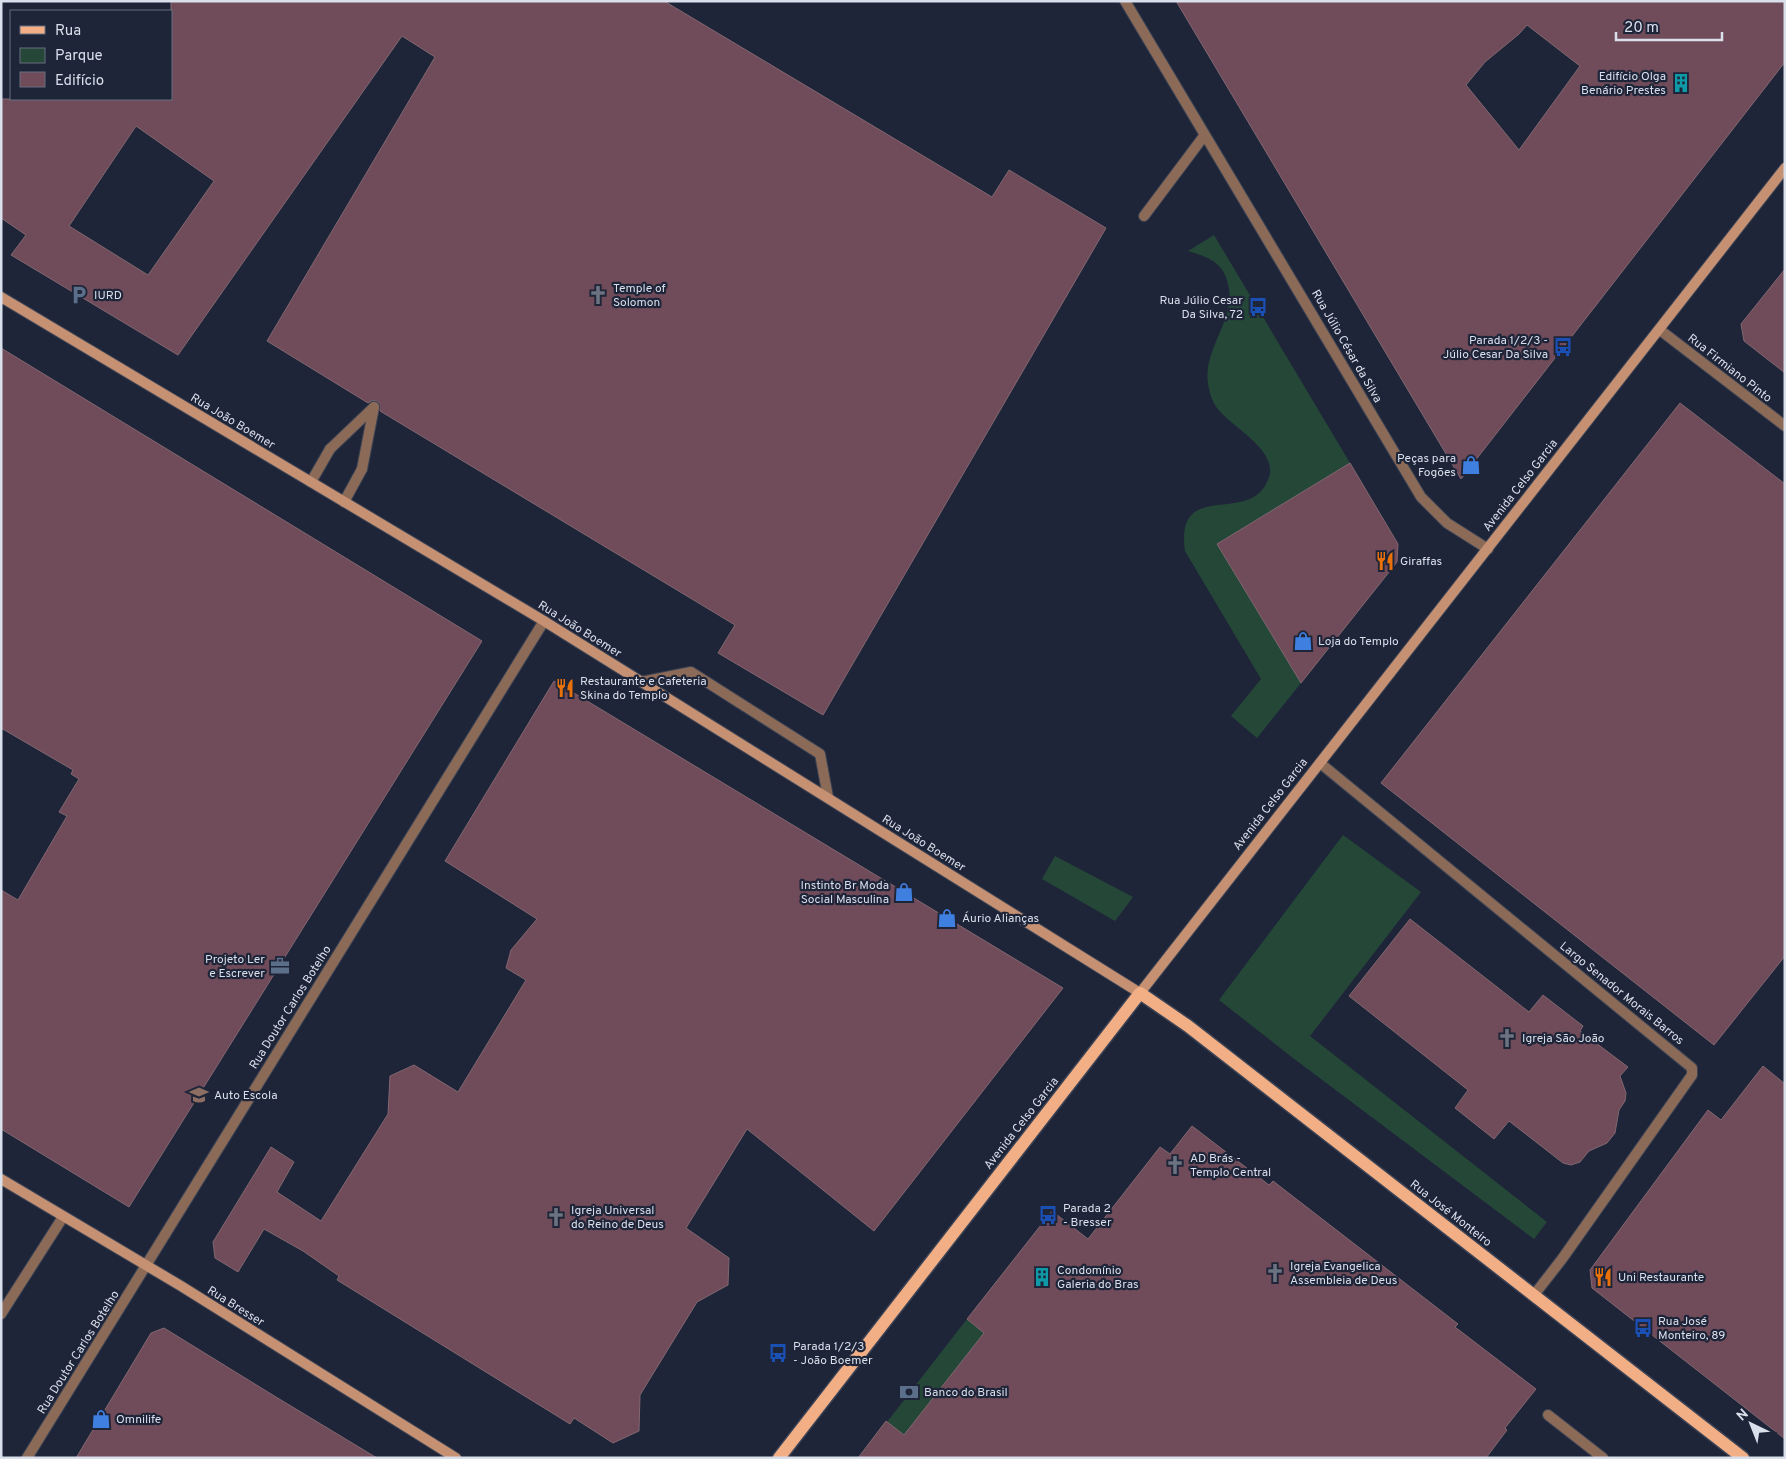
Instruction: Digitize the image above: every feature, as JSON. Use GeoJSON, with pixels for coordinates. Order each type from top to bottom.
{"type":"FeatureCollection","features":[{"type":"Feature","properties":{"kind":"main road","name":"Avenida Celso Garcia"},"geometry":{"type":"LineString","coordinates":[[779,1458],[1785,168]]}},
{"type":"Feature","properties":{"kind":"main road","name":"Rua João Boemer"},"geometry":{"type":"LineString","coordinates":[[1,297],[544,621],[1140,993]]}},
{"type":"Feature","properties":{"kind":"main road","name":"Rua José Monteiro"},"geometry":{"type":"LineString","coordinates":[[1140,993],[1188,1026],[1743,1458]]}},
{"type":"Feature","properties":{"kind":"main road","name":"Rua Bresser"},"geometry":{"type":"LineString","coordinates":[[1,1179],[144,1264],[456,1458]]}},
{"type":"Feature","properties":{"kind":"street","name":"Rua Júlio César da Silva"},"geometry":{"type":"LineString","coordinates":[[1125,1],[1421,497],[1447,523],[1488,549]]}},
{"type":"Feature","properties":{"kind":"street"},"geometry":{"type":"LineString","coordinates":[[1144,216],[1204,136]]}},
{"type":"Feature","properties":{"kind":"street","name":"Rua Firmiano Pinto"},"geometry":{"type":"LineString","coordinates":[[1660,330],[1785,426]]}},
{"type":"Feature","properties":{"kind":"street"},"geometry":{"type":"LineString","coordinates":[[311,482],[330,449],[374,408],[362,469],[344,502]]}},
{"type":"Feature","properties":{"kind":"street","name":"Rua Doutor Carlos Botelho"},"geometry":{"type":"LineString","coordinates":[[27,1458],[144,1264],[544,621]]}},
{"type":"Feature","properties":{"kind":"street"},"geometry":{"type":"LineString","coordinates":[[641,682],[691,672],[820,754],[828,797]]}},
{"type":"Feature","properties":{"kind":"street","name":"Largo Senador Morais Barros"},"geometry":{"type":"LineString","coordinates":[[1320,763],[1692,1068],[1692,1075],[1562,1260],[1534,1295]]}},
{"type":"Feature","properties":{"kind":"street"},"geometry":{"type":"LineString","coordinates":[[1,1314],[63,1217]]}},
{"type":"Feature","properties":{"kind":"street"},"geometry":{"type":"LineString","coordinates":[[1548,1415],[1603,1458]]}},
{"type":"Feature","properties":{"kind":"green space"},"geometry":{"type":"Polygon","coordinates":[[[1214,235],[1350,463],[1217,544],[1301,683],[1257,738],[1231,716],[1261,679],[1185,551],[1185,529],[1191,515],[1202,508],[1246,501],[1259,494],[1268,480],[1270,469],[1268,459],[1262,450],[1224,416],[1217,408],[1209,390],[1208,371],[1210,359],[1227,313],[1229,289],[1224,273],[1216,263],[1204,256],[1188,251],[1214,235]]]}},
{"type":"Feature","properties":{"kind":"green space"},"geometry":{"type":"Polygon","coordinates":[[[1343,835],[1421,892],[1310,1036],[1547,1222],[1534,1239],[1219,1000],[1343,835]]]}},
{"type":"Feature","properties":{"kind":"green space"},"geometry":{"type":"Polygon","coordinates":[[[1055,856],[1133,897],[1115,921],[1042,879],[1055,856]]]}},
{"type":"Feature","properties":{"kind":"green space"},"geometry":{"type":"Polygon","coordinates":[[[967,1319],[984,1333],[904,1435],[887,1422],[967,1319]]]}},
{"type":"Feature","properties":{"kind":"building","name":"Temple of Solomon"},"geometry":{"type":"Polygon","coordinates":[[[171,1],[664,1],[992,197],[1009,170],[1106,228],[823,715],[718,653],[735,625],[380,411],[378,402],[373,400],[368,403],[267,341],[435,57],[402,36],[178,355],[11,255],[26,235],[1,218],[1,99],[172,100],[171,1]],[[136,126],[69,226],[148,275],[214,181],[136,126]]]}},
{"type":"Feature","properties":{"kind":"building"},"geometry":{"type":"Polygon","coordinates":[[[1176,1],[1785,1],[1785,62],[1461,479],[1176,1]],[[1527,25],[1485,62],[1466,85],[1519,150],[1580,66],[1527,25]]]}},
{"type":"Feature","properties":{"kind":"building"},"geometry":{"type":"Polygon","coordinates":[[[1785,269],[1785,373],[1744,341],[1741,324],[1785,269]]]}},
{"type":"Feature","properties":{"kind":"building"},"geometry":{"type":"Polygon","coordinates":[[[1,348],[482,641],[129,1207],[1,1129],[1,890],[18,900],[67,816],[59,812],[79,779],[71,774],[73,770],[1,728],[1,348]]]}},
{"type":"Feature","properties":{"kind":"building"},"geometry":{"type":"Polygon","coordinates":[[[1680,403],[1785,484],[1785,956],[1714,1045],[1381,783],[1680,403]]]}},
{"type":"Feature","properties":{"kind":"building"},"geometry":{"type":"Polygon","coordinates":[[[1350,463],[1398,544],[1397,562],[1301,683],[1217,544],[1350,463]]]}},
{"type":"Feature","properties":{"kind":"building"},"geometry":{"type":"Polygon","coordinates":[[[554,681],[1063,988],[874,1231],[747,1129],[686,1228],[729,1258],[728,1285],[697,1302],[640,1395],[639,1431],[613,1443],[574,1418],[570,1424],[337,1280],[339,1276],[303,1251],[264,1229],[238,1272],[215,1258],[213,1242],[271,1147],[294,1162],[277,1192],[321,1221],[388,1114],[390,1076],[414,1065],[458,1092],[526,980],[506,968],[511,950],[537,919],[445,861],[554,681]]]}},
{"type":"Feature","properties":{"kind":"building","name":"Igreja São João"},"geometry":{"type":"Polygon","coordinates":[[[1410,919],[1529,1012],[1543,995],[1583,1026],[1580,1031],[1628,1067],[1620,1076],[1626,1093],[1625,1101],[1619,1110],[1615,1133],[1607,1143],[1589,1151],[1580,1162],[1571,1165],[1563,1163],[1509,1121],[1494,1139],[1455,1108],[1468,1090],[1349,996],[1410,919]]]}},
{"type":"Feature","properties":{"kind":"building"},"geometry":{"type":"Polygon","coordinates":[[[1763,1066],[1785,1084],[1785,1439],[1592,1288],[1590,1270],[1708,1110],[1721,1120],[1763,1066]]]}},
{"type":"Feature","properties":{"kind":"building"},"geometry":{"type":"Polygon","coordinates":[[[1192,1126],[1269,1185],[1273,1181],[1458,1324],[1455,1327],[1536,1389],[1505,1428],[1507,1430],[1486,1458],[858,1458],[886,1421],[904,1435],[984,1333],[967,1319],[1052,1211],[1088,1239],[1160,1147],[1170,1154],[1192,1126]]]}},
{"type":"Feature","properties":{"kind":"building"},"geometry":{"type":"Polygon","coordinates":[[[164,1328],[377,1458],[76,1458],[151,1333],[164,1328]]]}},
{"type":"Feature","properties":{"kind":"place","name":"Edifício Olga Benário Prestes"},"geometry":{"type":"Point","coordinates":[1681,83]}},
{"type":"Feature","properties":{"kind":"place","name":"IURD"},"geometry":{"type":"Point","coordinates":[79,295]}},
{"type":"Feature","properties":{"kind":"place","name":"Temple of Solomon"},"geometry":{"type":"Point","coordinates":[598,295]}},
{"type":"Feature","properties":{"kind":"place","name":"Rua Júlio Cesar Da Silva, 72"},"geometry":{"type":"Point","coordinates":[1258,307]}},
{"type":"Feature","properties":{"kind":"place","name":"Parada 1/2/3 - Júlio Cesar Da Silva"},"geometry":{"type":"Point","coordinates":[1563,347]}},
{"type":"Feature","properties":{"kind":"place","name":"Peças para Fogões"},"geometry":{"type":"Point","coordinates":[1471,465]}},
{"type":"Feature","properties":{"kind":"place","name":"Giraffas"},"geometry":{"type":"Point","coordinates":[1385,561]}},
{"type":"Feature","properties":{"kind":"place","name":"Loja do Templo"},"geometry":{"type":"Point","coordinates":[1303,641]}},
{"type":"Feature","properties":{"kind":"place","name":"Restaurante e Cafeteria Skina do Templo"},"geometry":{"type":"Point","coordinates":[565,688]}},
{"type":"Feature","properties":{"kind":"place","name":"Instinto Br Moda Social Masculina"},"geometry":{"type":"Point","coordinates":[904,892]}},
{"type":"Feature","properties":{"kind":"place","name":"Áurio Alianças"},"geometry":{"type":"Point","coordinates":[947,918]}},
{"type":"Feature","properties":{"kind":"place","name":"Projeto Ler e Escrever"},"geometry":{"type":"Point","coordinates":[280,966]}},
{"type":"Feature","properties":{"kind":"place","name":"Igreja São João"},"geometry":{"type":"Point","coordinates":[1507,1038]}},
{"type":"Feature","properties":{"kind":"place","name":"Auto Escola"},"geometry":{"type":"Point","coordinates":[199,1095]}},
{"type":"Feature","properties":{"kind":"place","name":"AD Brás - Templo Central"},"geometry":{"type":"Point","coordinates":[1175,1165]}},
{"type":"Feature","properties":{"kind":"place","name":"Parada 2 - Bresser"},"geometry":{"type":"Point","coordinates":[1048,1215]}},
{"type":"Feature","properties":{"kind":"place","name":"Igreja Universal do Reino de Deus"},"geometry":{"type":"Point","coordinates":[556,1217]}},
{"type":"Feature","properties":{"kind":"place","name":"Igreja Evangelica Assembleia de Deus"},"geometry":{"type":"Point","coordinates":[1275,1273]}},
{"type":"Feature","properties":{"kind":"place","name":"Condomínio Galeria do Bras"},"geometry":{"type":"Point","coordinates":[1042,1277]}},
{"type":"Feature","properties":{"kind":"place","name":"Uni Restaurante"},"geometry":{"type":"Point","coordinates":[1603,1277]}},
{"type":"Feature","properties":{"kind":"place","name":"Rua José Monteiro, 89"},"geometry":{"type":"Point","coordinates":[1643,1328]}},
{"type":"Feature","properties":{"kind":"place","name":"Parada 1/2/3 - João Boemer"},"geometry":{"type":"Point","coordinates":[778,1353]}},
{"type":"Feature","properties":{"kind":"place","name":"Banco do Brasil"},"geometry":{"type":"Point","coordinates":[909,1392]}},
{"type":"Feature","properties":{"kind":"place","name":"Omnilife"},"geometry":{"type":"Point","coordinates":[101,1419]}}]}
